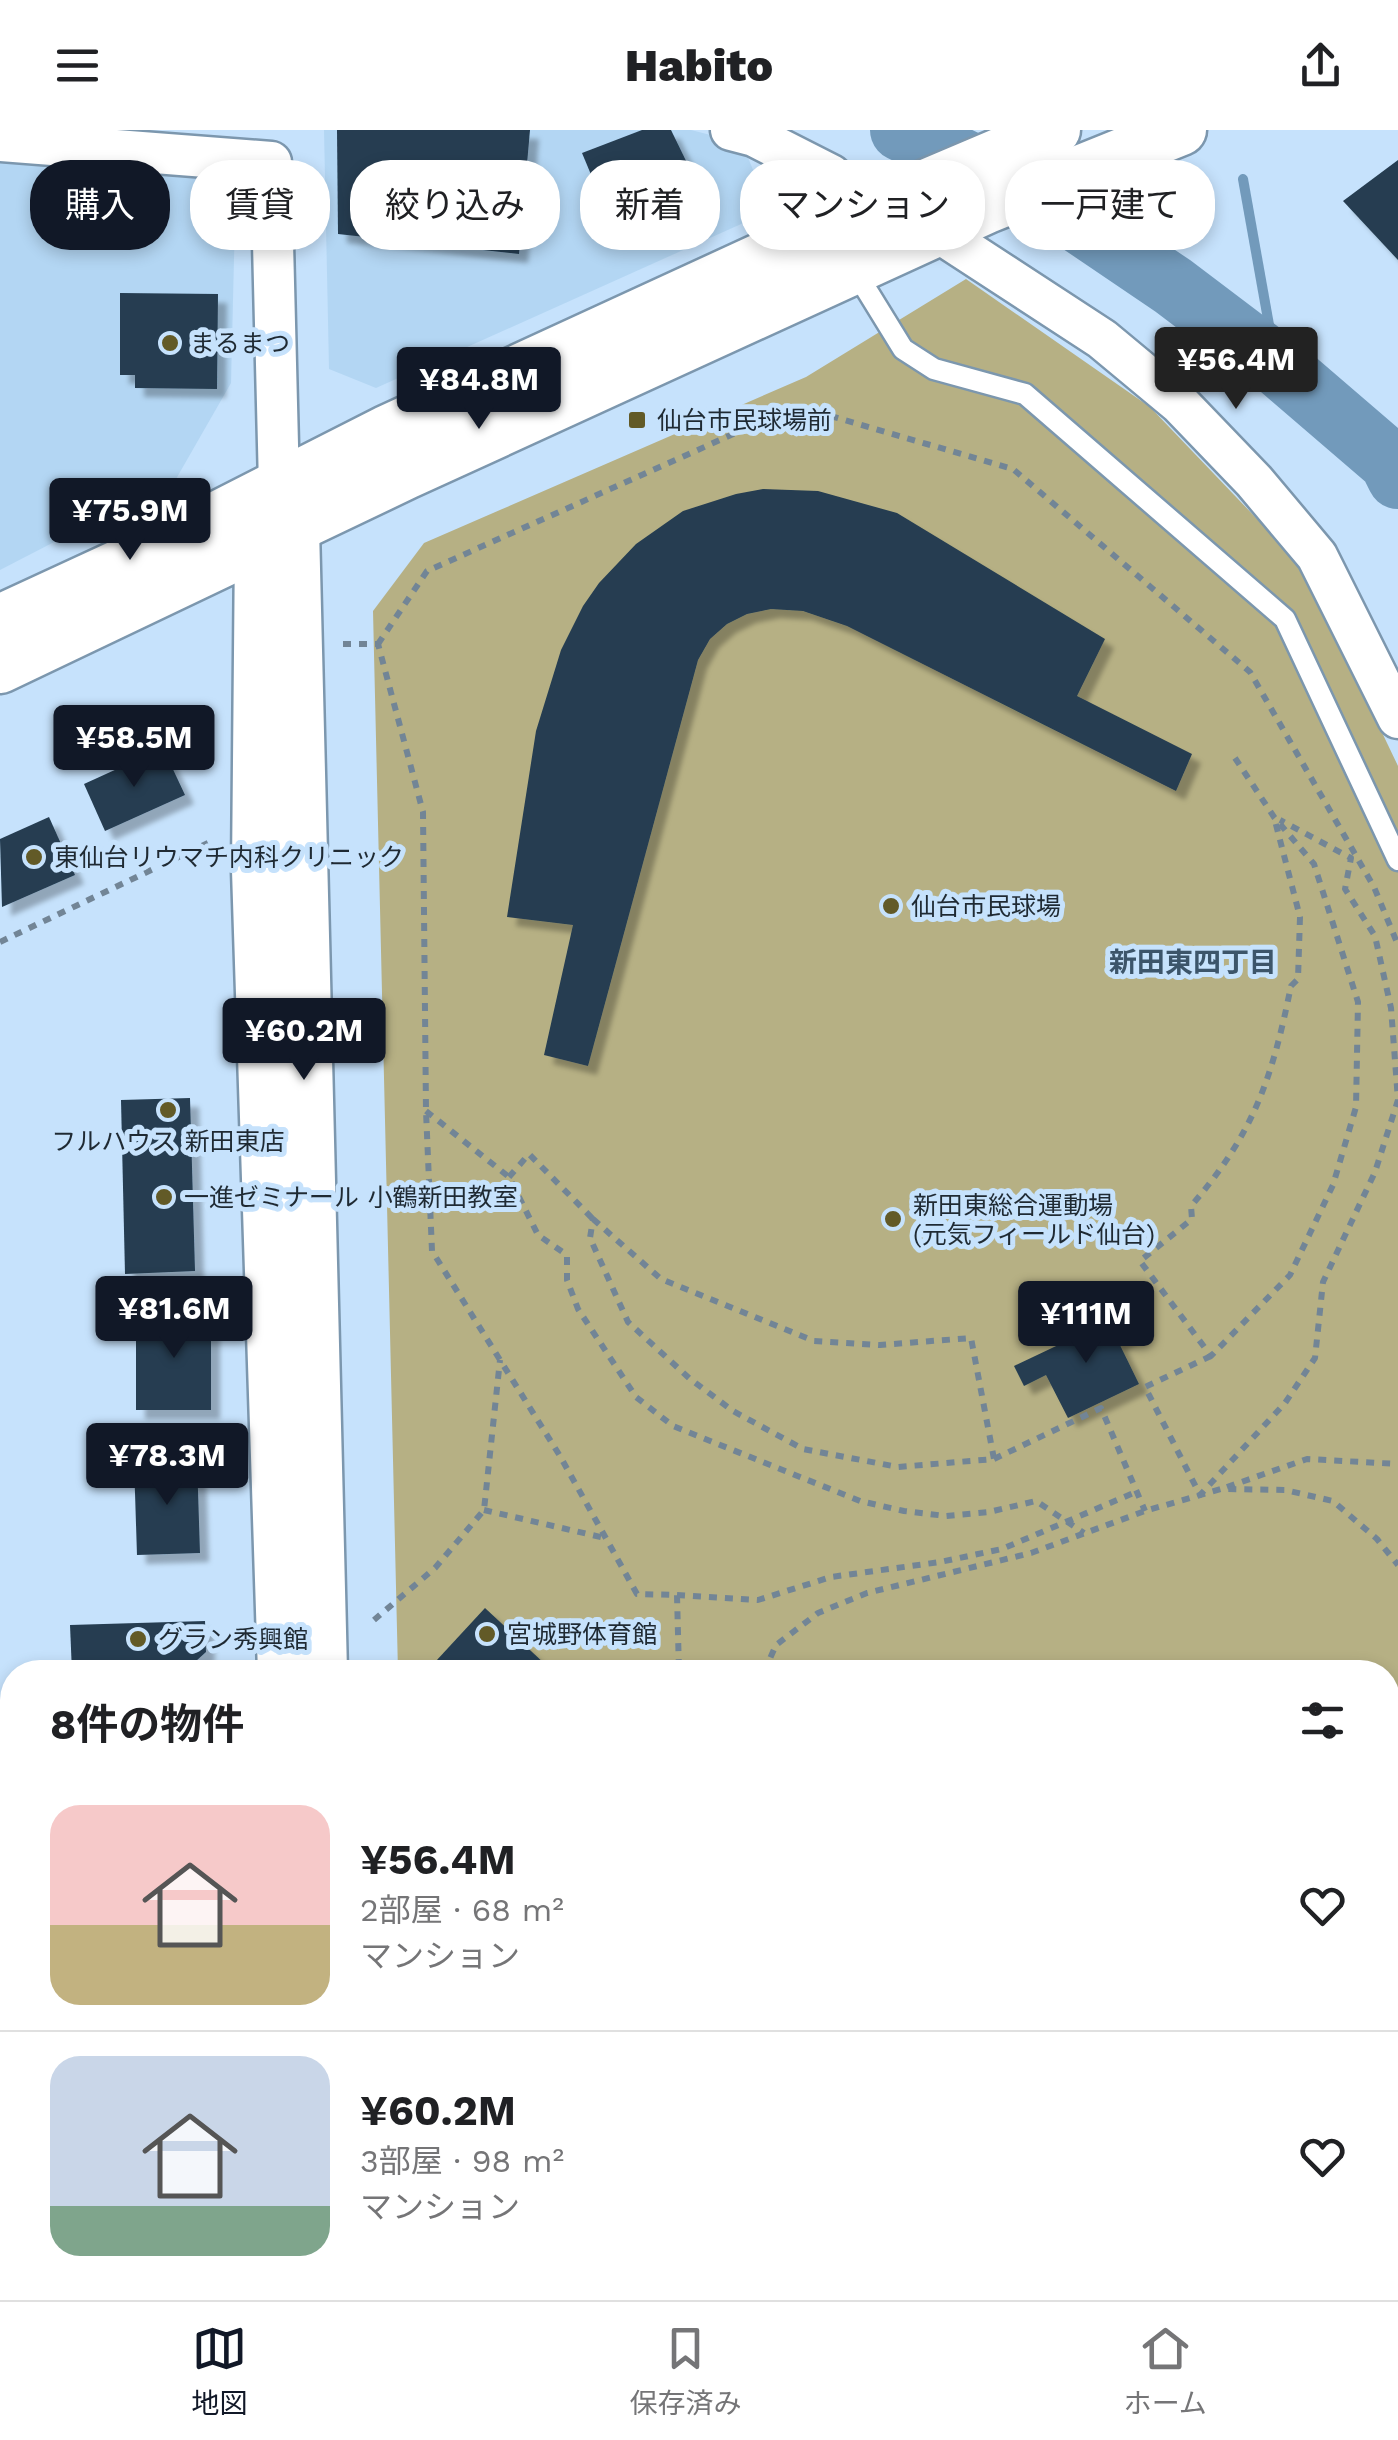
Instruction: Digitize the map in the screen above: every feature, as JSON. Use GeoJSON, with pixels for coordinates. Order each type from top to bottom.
{"type":"FeatureCollection","features":[{"type":"Feature","properties":{"kind":"street"},"geometry":{"type":"LineString","coordinates":[[730,130],[754,136],[801,160]]}},
{"type":"Feature","properties":{"kind":"street"},"geometry":{"type":"LineString","coordinates":[[0,620],[154,549],[278,519],[386,431],[931,182],[1055,130]]}},
{"type":"Feature","properties":{"kind":"street"},"geometry":{"type":"LineString","coordinates":[[985,208],[1180,130]]}},
{"type":"Feature","properties":{"kind":"street"},"geometry":{"type":"LineString","coordinates":[[0,142],[271,162],[278,519],[322,1660]]}},
{"type":"Feature","properties":{"kind":"street"},"geometry":{"type":"LineString","coordinates":[[0,668],[278,519],[897,250]]}},
{"type":"Feature","properties":{"kind":"street"},"geometry":{"type":"LineString","coordinates":[[966,250],[1102,339],[1180,403],[1254,480],[1317,556],[1398,718]]}},
{"type":"Feature","properties":{"kind":"street"},"geometry":{"type":"LineString","coordinates":[[278,519],[258,870],[283,1660]]}},
{"type":"Feature","properties":{"kind":"lane"},"geometry":{"type":"LineString","coordinates":[[854,269],[903,348],[934,368],[1025,394],[1285,619],[1398,860]]}},
{"type":"Feature","properties":{"kind":"path"},"geometry":{"type":"LineString","coordinates":[[1136,1492],[1002,1550],[831,1576],[758,1600],[636,1594],[560,1456],[432,1250],[426,1112],[423,812],[378,644],[426,571],[796,406],[995,464],[1014,470],[1250,672],[1374,887],[1398,945]]}},
{"type":"Feature","properties":{"kind":"path"},"geometry":{"type":"LineString","coordinates":[[343,644],[378,644]]}},
{"type":"Feature","properties":{"kind":"path"},"geometry":{"type":"LineString","coordinates":[[1200,1494],[1144,1387],[1210,1356],[1290,1275],[1333,1185],[1356,1107],[1358,1002],[1314,864],[1274,817],[1235,758]]}},
{"type":"Feature","properties":{"kind":"path"},"geometry":{"type":"LineString","coordinates":[[1210,1356],[1140,1260],[1192,1219],[1191,1206],[1218,1175],[1250,1124],[1276,1058],[1291,986],[1298,979],[1300,918],[1274,817]]}},
{"type":"Feature","properties":{"kind":"path"},"geometry":{"type":"LineString","coordinates":[[1200,1494],[1285,1403],[1315,1358],[1324,1282],[1375,1172],[1398,1100],[1391,1008],[1375,936],[1345,889],[1351,858],[1274,817]]}},
{"type":"Feature","properties":{"kind":"path"},"geometry":{"type":"LineString","coordinates":[[0,942],[208,842]]}},
{"type":"Feature","properties":{"kind":"path"},"geometry":{"type":"LineString","coordinates":[[426,1112],[509,1178],[538,1234],[567,1255],[567,1280],[578,1309],[636,1397],[673,1426],[860,1501],[946,1516],[989,1512],[1036,1501],[1084,1533]]}},
{"type":"Feature","properties":{"kind":"path"},"geometry":{"type":"LineString","coordinates":[[509,1178],[529,1154],[661,1279],[814,1341],[880,1345],[971,1338],[994,1459]]}},
{"type":"Feature","properties":{"kind":"path"},"geometry":{"type":"LineString","coordinates":[[594,1219],[590,1238],[628,1322],[733,1412],[803,1448],[898,1467],[994,1459],[1101,1408],[1144,1510]]}},
{"type":"Feature","properties":{"kind":"path"},"geometry":{"type":"LineString","coordinates":[[374,1620],[436,1568],[484,1510],[500,1360]]}},
{"type":"Feature","properties":{"kind":"path"},"geometry":{"type":"LineString","coordinates":[[769,1660],[776,1645],[818,1612],[867,1593],[1031,1553],[1144,1510],[1307,1459],[1398,1464]]}},
{"type":"Feature","properties":{"kind":"path"},"geometry":{"type":"LineString","coordinates":[[1221,1489],[1285,1490],[1333,1501],[1377,1539],[1398,1565]]}},
{"type":"Feature","properties":{"kind":"path"},"geometry":{"type":"LineString","coordinates":[[484,1510],[606,1538]]}},
{"type":"Feature","properties":{"kind":"path"},"geometry":{"type":"LineString","coordinates":[[676,1595],[679,1660]]}},
{"type":"Feature","properties":{"kind":"shaded area"},"geometry":{"type":"Polygon","coordinates":[[[324,130],[691,130],[742,143],[749,160],[740,160],[740,224],[720,233],[720,160],[580,160],[580,250],[683,250],[376,388],[329,369],[327,250],[330,250],[330,160],[325,160],[324,130]]]}},
{"type":"Feature","properties":{"kind":"shaded area"},"geometry":{"type":"Polygon","coordinates":[[[0,159],[30,161],[30,250],[170,250],[170,171],[190,173],[190,250],[234,250],[231,383],[176,479],[0,570],[0,159]]]}},
{"type":"Feature","properties":{"kind":"shaded area","name":"新田東総合運動場 (元気フィールド仙台)"},"geometry":{"type":"Polygon","coordinates":[[[966,279],[1150,407],[1303,567],[1398,766],[1398,1660],[398,1660],[373,611],[424,543],[806,377],[966,279]]]}},
{"type":"Feature","properties":{"kind":"building"},"geometry":{"type":"Polygon","coordinates":[[[337,130],[530,130],[527,160],[350,160],[350,235],[338,234],[337,130]]]}},
{"type":"Feature","properties":{"kind":"building"},"geometry":{"type":"Polygon","coordinates":[[[642,130],[671,130],[686,160],[585,160],[582,153],[642,130]]]}},
{"type":"Feature","properties":{"kind":"building"},"geometry":{"type":"Polygon","coordinates":[[[1398,160],[1398,260],[1343,201],[1398,160]]]}},
{"type":"Feature","properties":{"kind":"building"},"geometry":{"type":"Polygon","coordinates":[[[483,250],[519,250],[519,254],[483,250]]]}},
{"type":"Feature","properties":{"kind":"building"},"geometry":{"type":"Polygon","coordinates":[[[120,293],[218,294],[217,389],[135,388],[135,375],[120,375],[120,293]]]}},
{"type":"Feature","properties":{"kind":"building"},"geometry":{"type":"Polygon","coordinates":[[[763,489],[818,491],[897,513],[1105,639],[1077,696],[1192,754],[1176,791],[847,626],[803,611],[771,609],[747,614],[710,639],[698,660],[588,1066],[544,1055],[573,925],[507,917],[536,731],[561,650],[599,583],[636,544],[683,511],[763,489]]]}},
{"type":"Feature","properties":{"kind":"building"},"geometry":{"type":"Polygon","coordinates":[[[163,748],[185,795],[105,831],[84,784],[163,748]]]}},
{"type":"Feature","properties":{"kind":"building","name":"東仙台リウマチ内科クリニック"},"geometry":{"type":"Polygon","coordinates":[[[49,817],[75,875],[2,907],[0,839],[49,817]]]}},
{"type":"Feature","properties":{"kind":"building"},"geometry":{"type":"Polygon","coordinates":[[[190,1098],[195,1271],[125,1274],[121,1100],[190,1098]]]}},
{"type":"Feature","properties":{"kind":"building"},"geometry":{"type":"Polygon","coordinates":[[[1130,1311],[1139,1330],[1118,1341],[1139,1384],[1068,1418],[1046,1375],[1024,1386],[1014,1366],[1130,1311]]]}},
{"type":"Feature","properties":{"kind":"building"},"geometry":{"type":"Polygon","coordinates":[[[136,1312],[211,1312],[211,1410],[136,1410],[136,1312]]]}},
{"type":"Feature","properties":{"kind":"building"},"geometry":{"type":"Polygon","coordinates":[[[197,1460],[200,1553],[137,1555],[134,1462],[197,1460]]]}},
{"type":"Feature","properties":{"kind":"building","name":"宮城野体育館"},"geometry":{"type":"Polygon","coordinates":[[[485,1608],[541,1660],[437,1660],[485,1608]]]}},
{"type":"Feature","properties":{"kind":"building","name":"グラン秀興館"},"geometry":{"type":"Polygon","coordinates":[[[205,1621],[206,1652],[197,1660],[71,1660],[70,1625],[205,1621]]]}},
{"type":"Feature","properties":{"kind":"waterway"},"geometry":{"type":"LineString","coordinates":[[901,130],[1046,200],[1173,286],[1276,364],[1390,462],[1398,478]]}},
{"type":"Feature","properties":{"kind":"waterway"},"geometry":{"type":"LineString","coordinates":[[1243,179],[1276,364]]}},
{"type":"Feature","properties":{"kind":"place","name":"まるまつ"},"geometry":{"type":"Point","coordinates":[170,343]}},
{"type":"Feature","properties":{"kind":"place","name":"仙台市民球場前"},"geometry":{"type":"Point","coordinates":[637,420]}},
{"type":"Feature","properties":{"kind":"place","name":"東仙台リウマチ内科クリニック"},"geometry":{"type":"Point","coordinates":[34,857]}},
{"type":"Feature","properties":{"kind":"place","name":"仙台市民球場"},"geometry":{"type":"Point","coordinates":[891,906]}},
{"type":"Feature","properties":{"kind":"place","name":"フルハウス 新田東店"},"geometry":{"type":"Point","coordinates":[168,1110]}},
{"type":"Feature","properties":{"kind":"place","name":"一進ゼミナール 小鶴新田教室"},"geometry":{"type":"Point","coordinates":[164,1197]}},
{"type":"Feature","properties":{"kind":"place","name":"新田東総合運動場 (元気フィールド仙台)"},"geometry":{"type":"Point","coordinates":[893,1219]}},
{"type":"Feature","properties":{"kind":"place","name":"宮城野体育館"},"geometry":{"type":"Point","coordinates":[487,1634]}},
{"type":"Feature","properties":{"kind":"place","name":"グラン秀興館"},"geometry":{"type":"Point","coordinates":[138,1639]}},
{"type":"Feature","properties":{"kind":"district","name":"新田東四丁目"},"geometry":{"type":"Point","coordinates":[1193,962]}}]}
